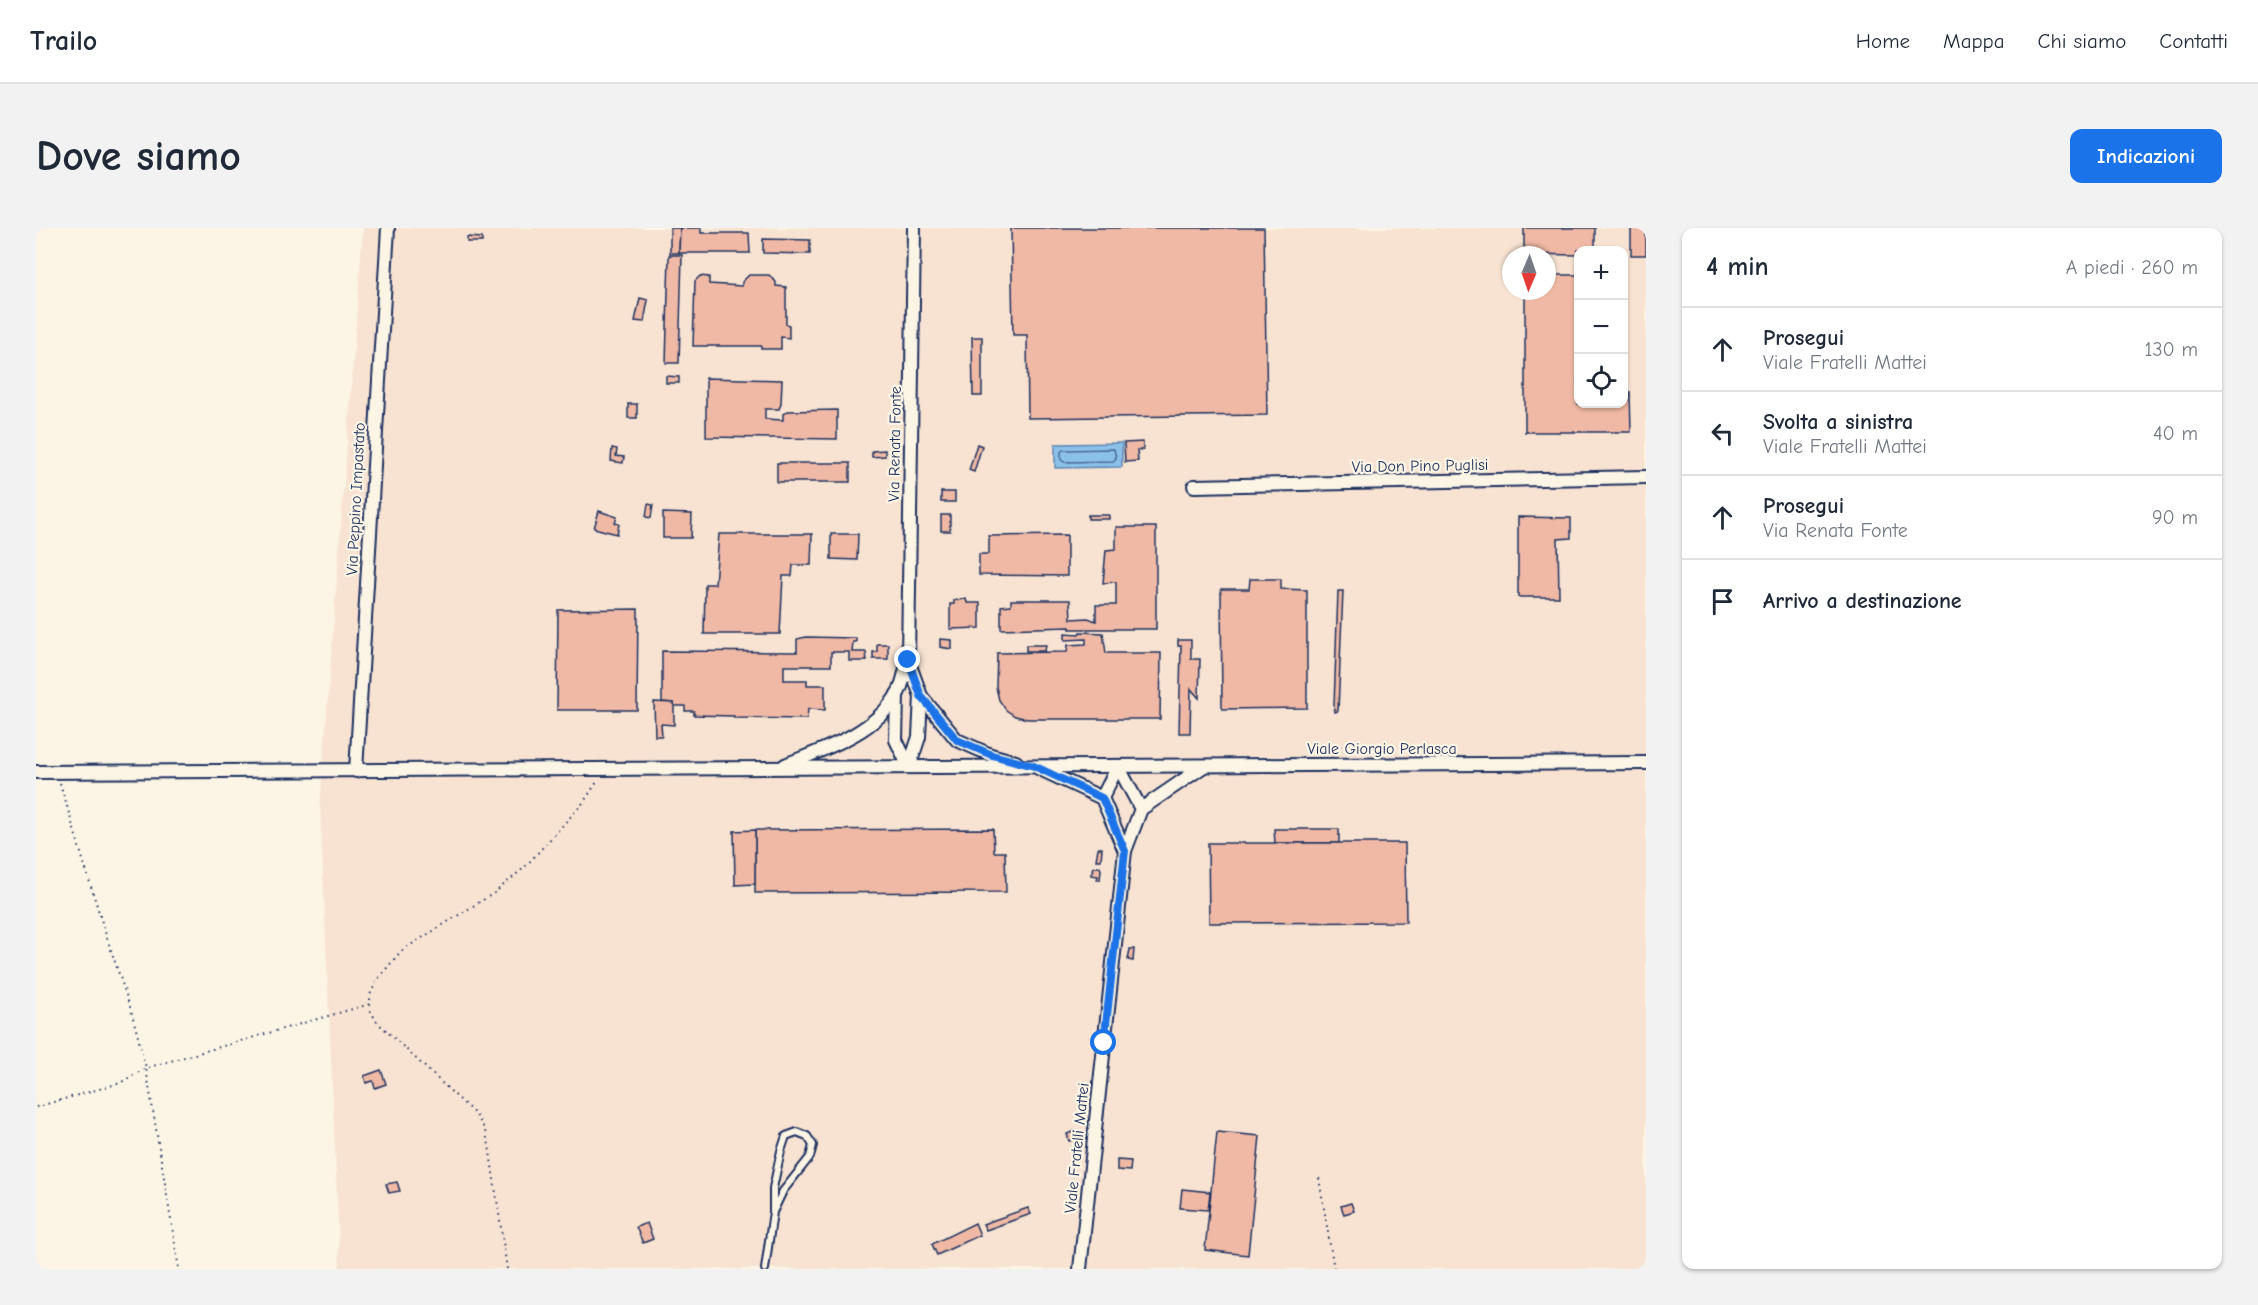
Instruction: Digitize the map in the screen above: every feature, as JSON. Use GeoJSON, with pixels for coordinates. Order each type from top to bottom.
{"type":"FeatureCollection","features":[{"type":"Feature","properties":{"kind":"street","name":"Via Peppino Impastato"},"geometry":{"type":"LineString","coordinates":[[356,771],[388,228]]}},
{"type":"Feature","properties":{"kind":"street","name":"Via Renata Fonte"},"geometry":{"type":"LineString","coordinates":[[909,767],[896,740],[897,694],[908,660],[914,228]]}},
{"type":"Feature","properties":{"kind":"street","name":"Via Don Pino Puglisi"},"geometry":{"type":"LineString","coordinates":[[1194,486],[1646,477]]}},
{"type":"Feature","properties":{"kind":"street","name":"Via Renata Fonte"},"geometry":{"type":"LineString","coordinates":[[908,660],[921,696],[957,740],[992,755],[1034,766]]}},
{"type":"Feature","properties":{"kind":"street","name":"Via Renata Fonte"},"geometry":{"type":"LineString","coordinates":[[778,768],[843,741],[871,723],[897,694]]}},
{"type":"Feature","properties":{"kind":"street","name":"Via Renata Fonte"},"geometry":{"type":"LineString","coordinates":[[909,767],[919,737],[921,696]]}},
{"type":"Feature","properties":{"kind":"street","name":"Viale Giorgio Perlasca"},"geometry":{"type":"LineString","coordinates":[[1034,766],[1646,763]]}},
{"type":"Feature","properties":{"kind":"street"},"geometry":{"type":"LineString","coordinates":[[36,772],[1034,766],[1102,798],[1118,766]]}},
{"type":"Feature","properties":{"kind":"street"},"geometry":{"type":"LineString","coordinates":[[1118,766],[1141,809],[1205,766]]}},
{"type":"Feature","properties":{"kind":"street","name":"Viale Fratelli Mattei"},"geometry":{"type":"LineString","coordinates":[[1102,798],[1125,851]]}},
{"type":"Feature","properties":{"kind":"street","name":"Viale Fratelli Mattei"},"geometry":{"type":"LineString","coordinates":[[1080,1269],[1125,851],[1141,809]]}},
{"type":"Feature","properties":{"kind":"lane"},"geometry":{"type":"LineString","coordinates":[[765,1269],[773,1212],[773,1188],[781,1151],[786,1136],[797,1132],[807,1136],[813,1145],[810,1157],[783,1191],[773,1212]]}},
{"type":"Feature","properties":{"kind":"path"},"geometry":{"type":"LineString","coordinates":[[507,1269],[489,1145],[484,1128],[476,1115],[377,1022],[369,1010],[369,995],[377,980],[401,951],[494,893],[524,868],[583,803],[607,769]]}},
{"type":"Feature","properties":{"kind":"path"},"geometry":{"type":"LineString","coordinates":[[58,772],[65,805],[131,1010],[146,1068],[179,1269]]}},
{"type":"Feature","properties":{"kind":"path"},"geometry":{"type":"LineString","coordinates":[[36,1107],[120,1083],[146,1068],[370,1004]]}},
{"type":"Feature","properties":{"kind":"path"},"geometry":{"type":"LineString","coordinates":[[1319,1178],[1334,1269]]}},
{"type":"Feature","properties":{"kind":"shaded area"},"geometry":{"type":"Polygon","coordinates":[[[363,228],[1646,228],[1646,1269],[340,1269],[320,806],[363,228]]]}},
{"type":"Feature","properties":{"kind":"water"},"geometry":{"type":"Polygon","coordinates":[[[1122,443],[1122,467],[1055,468],[1055,444],[1122,443]]]}},
{"type":"Feature","properties":{"kind":"building"},"geometry":{"type":"Polygon","coordinates":[[[670,228],[680,228],[679,253],[670,253],[670,228]]]}},
{"type":"Feature","properties":{"kind":"building"},"geometry":{"type":"Polygon","coordinates":[[[680,228],[701,228],[701,233],[749,233],[750,253],[679,253],[680,228]]]}},
{"type":"Feature","properties":{"kind":"building"},"geometry":{"type":"Polygon","coordinates":[[[1011,228],[1264,228],[1267,415],[1028,418],[1027,335],[1013,335],[1011,228]]]}},
{"type":"Feature","properties":{"kind":"building"},"geometry":{"type":"Polygon","coordinates":[[[1524,228],[1595,228],[1595,246],[1574,246],[1574,255],[1556,255],[1556,246],[1524,246],[1524,228]]]}},
{"type":"Feature","properties":{"kind":"building"},"geometry":{"type":"Polygon","coordinates":[[[1631,228],[1646,228],[1646,255],[1631,255],[1631,228]]]}},
{"type":"Feature","properties":{"kind":"building"},"geometry":{"type":"Polygon","coordinates":[[[467,237],[482,238],[482,242],[467,242],[467,237]]]}},
{"type":"Feature","properties":{"kind":"building"},"geometry":{"type":"Polygon","coordinates":[[[763,239],[810,240],[810,254],[763,253],[763,239]]]}},
{"type":"Feature","properties":{"kind":"building"},"geometry":{"type":"Polygon","coordinates":[[[669,255],[682,255],[679,363],[666,363],[669,255]]]}},
{"type":"Feature","properties":{"kind":"building"},"geometry":{"type":"Polygon","coordinates":[[[749,275],[769,275],[776,282],[776,286],[786,287],[786,324],[789,325],[789,338],[781,337],[781,349],[761,349],[761,346],[693,346],[695,281],[700,276],[709,277],[709,284],[742,286],[742,282],[749,275]]]}},
{"type":"Feature","properties":{"kind":"building"},"geometry":{"type":"Polygon","coordinates":[[[1556,275],[1574,275],[1574,408],[1628,408],[1628,392],[1630,392],[1631,432],[1525,432],[1525,300],[1556,300],[1556,275]]]}},
{"type":"Feature","properties":{"kind":"building"},"geometry":{"type":"Polygon","coordinates":[[[640,298],[648,300],[644,322],[635,321],[640,298]]]}},
{"type":"Feature","properties":{"kind":"building"},"geometry":{"type":"Polygon","coordinates":[[[972,337],[982,337],[982,396],[973,396],[972,337]]]}},
{"type":"Feature","properties":{"kind":"building"},"geometry":{"type":"Polygon","coordinates":[[[666,376],[679,377],[679,383],[666,383],[666,376]]]}},
{"type":"Feature","properties":{"kind":"building"},"geometry":{"type":"Polygon","coordinates":[[[706,378],[782,380],[779,409],[765,409],[765,419],[783,420],[783,414],[788,411],[837,410],[837,439],[706,437],[706,378]]]}},
{"type":"Feature","properties":{"kind":"building"},"geometry":{"type":"Polygon","coordinates":[[[628,404],[637,404],[637,418],[628,418],[628,404]]]}},
{"type":"Feature","properties":{"kind":"building"},"geometry":{"type":"Polygon","coordinates":[[[1143,442],[1143,450],[1137,450],[1138,461],[1125,462],[1124,443],[1143,442]]]}},
{"type":"Feature","properties":{"kind":"building"},"geometry":{"type":"Polygon","coordinates":[[[977,444],[982,446],[974,472],[969,470],[977,444]]]}},
{"type":"Feature","properties":{"kind":"building"},"geometry":{"type":"Polygon","coordinates":[[[612,448],[617,449],[616,456],[624,457],[623,463],[611,461],[612,448]]]}},
{"type":"Feature","properties":{"kind":"building"},"geometry":{"type":"Polygon","coordinates":[[[885,450],[885,456],[872,457],[872,451],[885,450]]]}},
{"type":"Feature","properties":{"kind":"building"},"geometry":{"type":"Polygon","coordinates":[[[777,463],[850,463],[850,482],[777,482],[777,463]]]}},
{"type":"Feature","properties":{"kind":"building"},"geometry":{"type":"Polygon","coordinates":[[[941,492],[955,492],[955,502],[941,502],[941,492]]]}},
{"type":"Feature","properties":{"kind":"building"},"geometry":{"type":"Polygon","coordinates":[[[648,504],[653,505],[651,518],[646,517],[648,504]]]}},
{"type":"Feature","properties":{"kind":"building"},"geometry":{"type":"Polygon","coordinates":[[[599,511],[617,517],[615,523],[619,524],[617,534],[594,528],[599,511]]]}},
{"type":"Feature","properties":{"kind":"building"},"geometry":{"type":"Polygon","coordinates":[[[663,513],[692,514],[691,538],[663,538],[663,513]]]}},
{"type":"Feature","properties":{"kind":"building"},"geometry":{"type":"Polygon","coordinates":[[[941,515],[950,515],[950,531],[941,531],[941,515]]]}},
{"type":"Feature","properties":{"kind":"building"},"geometry":{"type":"Polygon","coordinates":[[[1088,515],[1109,515],[1109,519],[1088,519],[1088,515]]]}},
{"type":"Feature","properties":{"kind":"building"},"geometry":{"type":"Polygon","coordinates":[[[1518,517],[1571,518],[1571,538],[1558,539],[1559,597],[1518,597],[1518,517]]]}},
{"type":"Feature","properties":{"kind":"building"},"geometry":{"type":"Polygon","coordinates":[[[1116,527],[1156,527],[1156,629],[1070,629],[1070,627],[1001,629],[1001,606],[1011,605],[1011,600],[1070,600],[1071,619],[1088,618],[1096,621],[1096,605],[1116,605],[1116,582],[1103,583],[1106,550],[1116,549],[1116,527]]]}},
{"type":"Feature","properties":{"kind":"building"},"geometry":{"type":"Polygon","coordinates":[[[719,534],[812,534],[811,565],[793,565],[792,576],[783,576],[780,634],[704,634],[705,584],[715,584],[719,534]]]}},
{"type":"Feature","properties":{"kind":"building"},"geometry":{"type":"Polygon","coordinates":[[[831,534],[858,534],[857,560],[831,559],[831,534]]]}},
{"type":"Feature","properties":{"kind":"building"},"geometry":{"type":"Polygon","coordinates":[[[1067,535],[1067,576],[979,575],[979,554],[989,554],[989,536],[1067,535]]]}},
{"type":"Feature","properties":{"kind":"building"},"geometry":{"type":"Polygon","coordinates":[[[1250,579],[1281,579],[1281,589],[1307,590],[1307,708],[1222,709],[1221,589],[1249,589],[1250,579]]]}},
{"type":"Feature","properties":{"kind":"building"},"geometry":{"type":"Polygon","coordinates":[[[1338,591],[1343,591],[1338,711],[1335,712],[1334,706],[1338,591]]]}},
{"type":"Feature","properties":{"kind":"building"},"geometry":{"type":"Polygon","coordinates":[[[966,599],[967,603],[980,603],[980,628],[950,629],[950,604],[954,604],[954,600],[966,599]]]}},
{"type":"Feature","properties":{"kind":"building"},"geometry":{"type":"Polygon","coordinates":[[[638,609],[637,710],[557,710],[558,610],[638,609]]]}},
{"type":"Feature","properties":{"kind":"building"},"geometry":{"type":"Polygon","coordinates":[[[1080,632],[1103,633],[1106,653],[1161,653],[1160,719],[1028,719],[1015,716],[1006,710],[999,700],[996,687],[997,653],[1067,652],[1068,645],[1086,644],[1086,639],[1065,640],[1065,633],[1079,634],[1080,632]]]}},
{"type":"Feature","properties":{"kind":"building"},"geometry":{"type":"Polygon","coordinates":[[[806,637],[856,638],[852,652],[866,652],[867,661],[849,661],[849,652],[831,652],[831,666],[784,666],[784,680],[807,680],[807,685],[825,685],[825,710],[808,709],[807,719],[694,715],[694,711],[685,711],[685,706],[674,706],[674,703],[662,702],[662,651],[797,652],[797,639],[806,637]]]}},
{"type":"Feature","properties":{"kind":"building"},"geometry":{"type":"Polygon","coordinates":[[[940,639],[952,640],[952,649],[940,647],[940,639]]]}},
{"type":"Feature","properties":{"kind":"building"},"geometry":{"type":"Polygon","coordinates":[[[1178,640],[1191,640],[1191,659],[1200,659],[1199,698],[1191,689],[1190,733],[1179,733],[1181,646],[1178,646],[1178,640]]]}},
{"type":"Feature","properties":{"kind":"building"},"geometry":{"type":"Polygon","coordinates":[[[877,644],[888,644],[888,659],[873,659],[873,652],[877,652],[877,644]]]}},
{"type":"Feature","properties":{"kind":"building"},"geometry":{"type":"Polygon","coordinates":[[[1026,645],[1046,645],[1045,651],[1026,651],[1026,645]]]}},
{"type":"Feature","properties":{"kind":"building"},"geometry":{"type":"Polygon","coordinates":[[[654,702],[674,703],[674,725],[661,724],[662,736],[655,736],[654,702]]]}},
{"type":"Feature","properties":{"kind":"building"},"geometry":{"type":"Polygon","coordinates":[[[993,829],[994,852],[1005,852],[1006,892],[755,893],[755,830],[993,829]]]}},
{"type":"Feature","properties":{"kind":"building"},"geometry":{"type":"Polygon","coordinates":[[[1274,829],[1339,829],[1339,843],[1275,843],[1274,829]]]}},
{"type":"Feature","properties":{"kind":"building"},"geometry":{"type":"Polygon","coordinates":[[[755,830],[755,884],[735,885],[734,831],[755,830]]]}},
{"type":"Feature","properties":{"kind":"building"},"geometry":{"type":"Polygon","coordinates":[[[1208,843],[1405,843],[1406,922],[1209,923],[1208,843]]]}},
{"type":"Feature","properties":{"kind":"building"},"geometry":{"type":"Polygon","coordinates":[[[1098,848],[1102,848],[1101,860],[1096,860],[1098,848]]]}},
{"type":"Feature","properties":{"kind":"building"},"geometry":{"type":"Polygon","coordinates":[[[1094,867],[1100,867],[1100,880],[1097,880],[1098,876],[1091,875],[1094,867]]]}},
{"type":"Feature","properties":{"kind":"building"},"geometry":{"type":"Polygon","coordinates":[[[1130,949],[1134,949],[1133,961],[1128,960],[1130,949]]]}},
{"type":"Feature","properties":{"kind":"building"},"geometry":{"type":"Polygon","coordinates":[[[381,1070],[386,1084],[375,1088],[373,1081],[366,1083],[364,1076],[381,1070]]]}},
{"type":"Feature","properties":{"kind":"building"},"geometry":{"type":"Polygon","coordinates":[[[1075,1131],[1077,1139],[1069,1141],[1067,1134],[1075,1131]]]}},
{"type":"Feature","properties":{"kind":"building"},"geometry":{"type":"Polygon","coordinates":[[[1217,1132],[1260,1136],[1248,1255],[1205,1250],[1217,1132]]]}},
{"type":"Feature","properties":{"kind":"building"},"geometry":{"type":"Polygon","coordinates":[[[1117,1160],[1131,1161],[1130,1171],[1117,1170],[1117,1160]]]}},
{"type":"Feature","properties":{"kind":"building"},"geometry":{"type":"Polygon","coordinates":[[[397,1182],[400,1191],[389,1193],[386,1184],[397,1182]]]}},
{"type":"Feature","properties":{"kind":"building"},"geometry":{"type":"Polygon","coordinates":[[[1182,1189],[1210,1192],[1208,1210],[1180,1208],[1182,1189]]]}},
{"type":"Feature","properties":{"kind":"building"},"geometry":{"type":"Polygon","coordinates":[[[1351,1203],[1354,1211],[1344,1214],[1341,1206],[1351,1203]]]}},
{"type":"Feature","properties":{"kind":"building"},"geometry":{"type":"Polygon","coordinates":[[[1028,1208],[1031,1214],[986,1230],[983,1224],[1028,1208]]]}},
{"type":"Feature","properties":{"kind":"building"},"geometry":{"type":"Polygon","coordinates":[[[647,1223],[653,1239],[643,1243],[636,1227],[647,1223]]]}},
{"type":"Feature","properties":{"kind":"building"},"geometry":{"type":"Polygon","coordinates":[[[975,1223],[980,1235],[937,1255],[932,1244],[975,1223]]]}},
{"type":"Feature","properties":{"kind":"route"},"geometry":{"type":"LineString","coordinates":[[908,660],[921,696],[957,740],[992,755],[1034,766],[1102,798],[1125,851],[1104,1043]]}}]}
